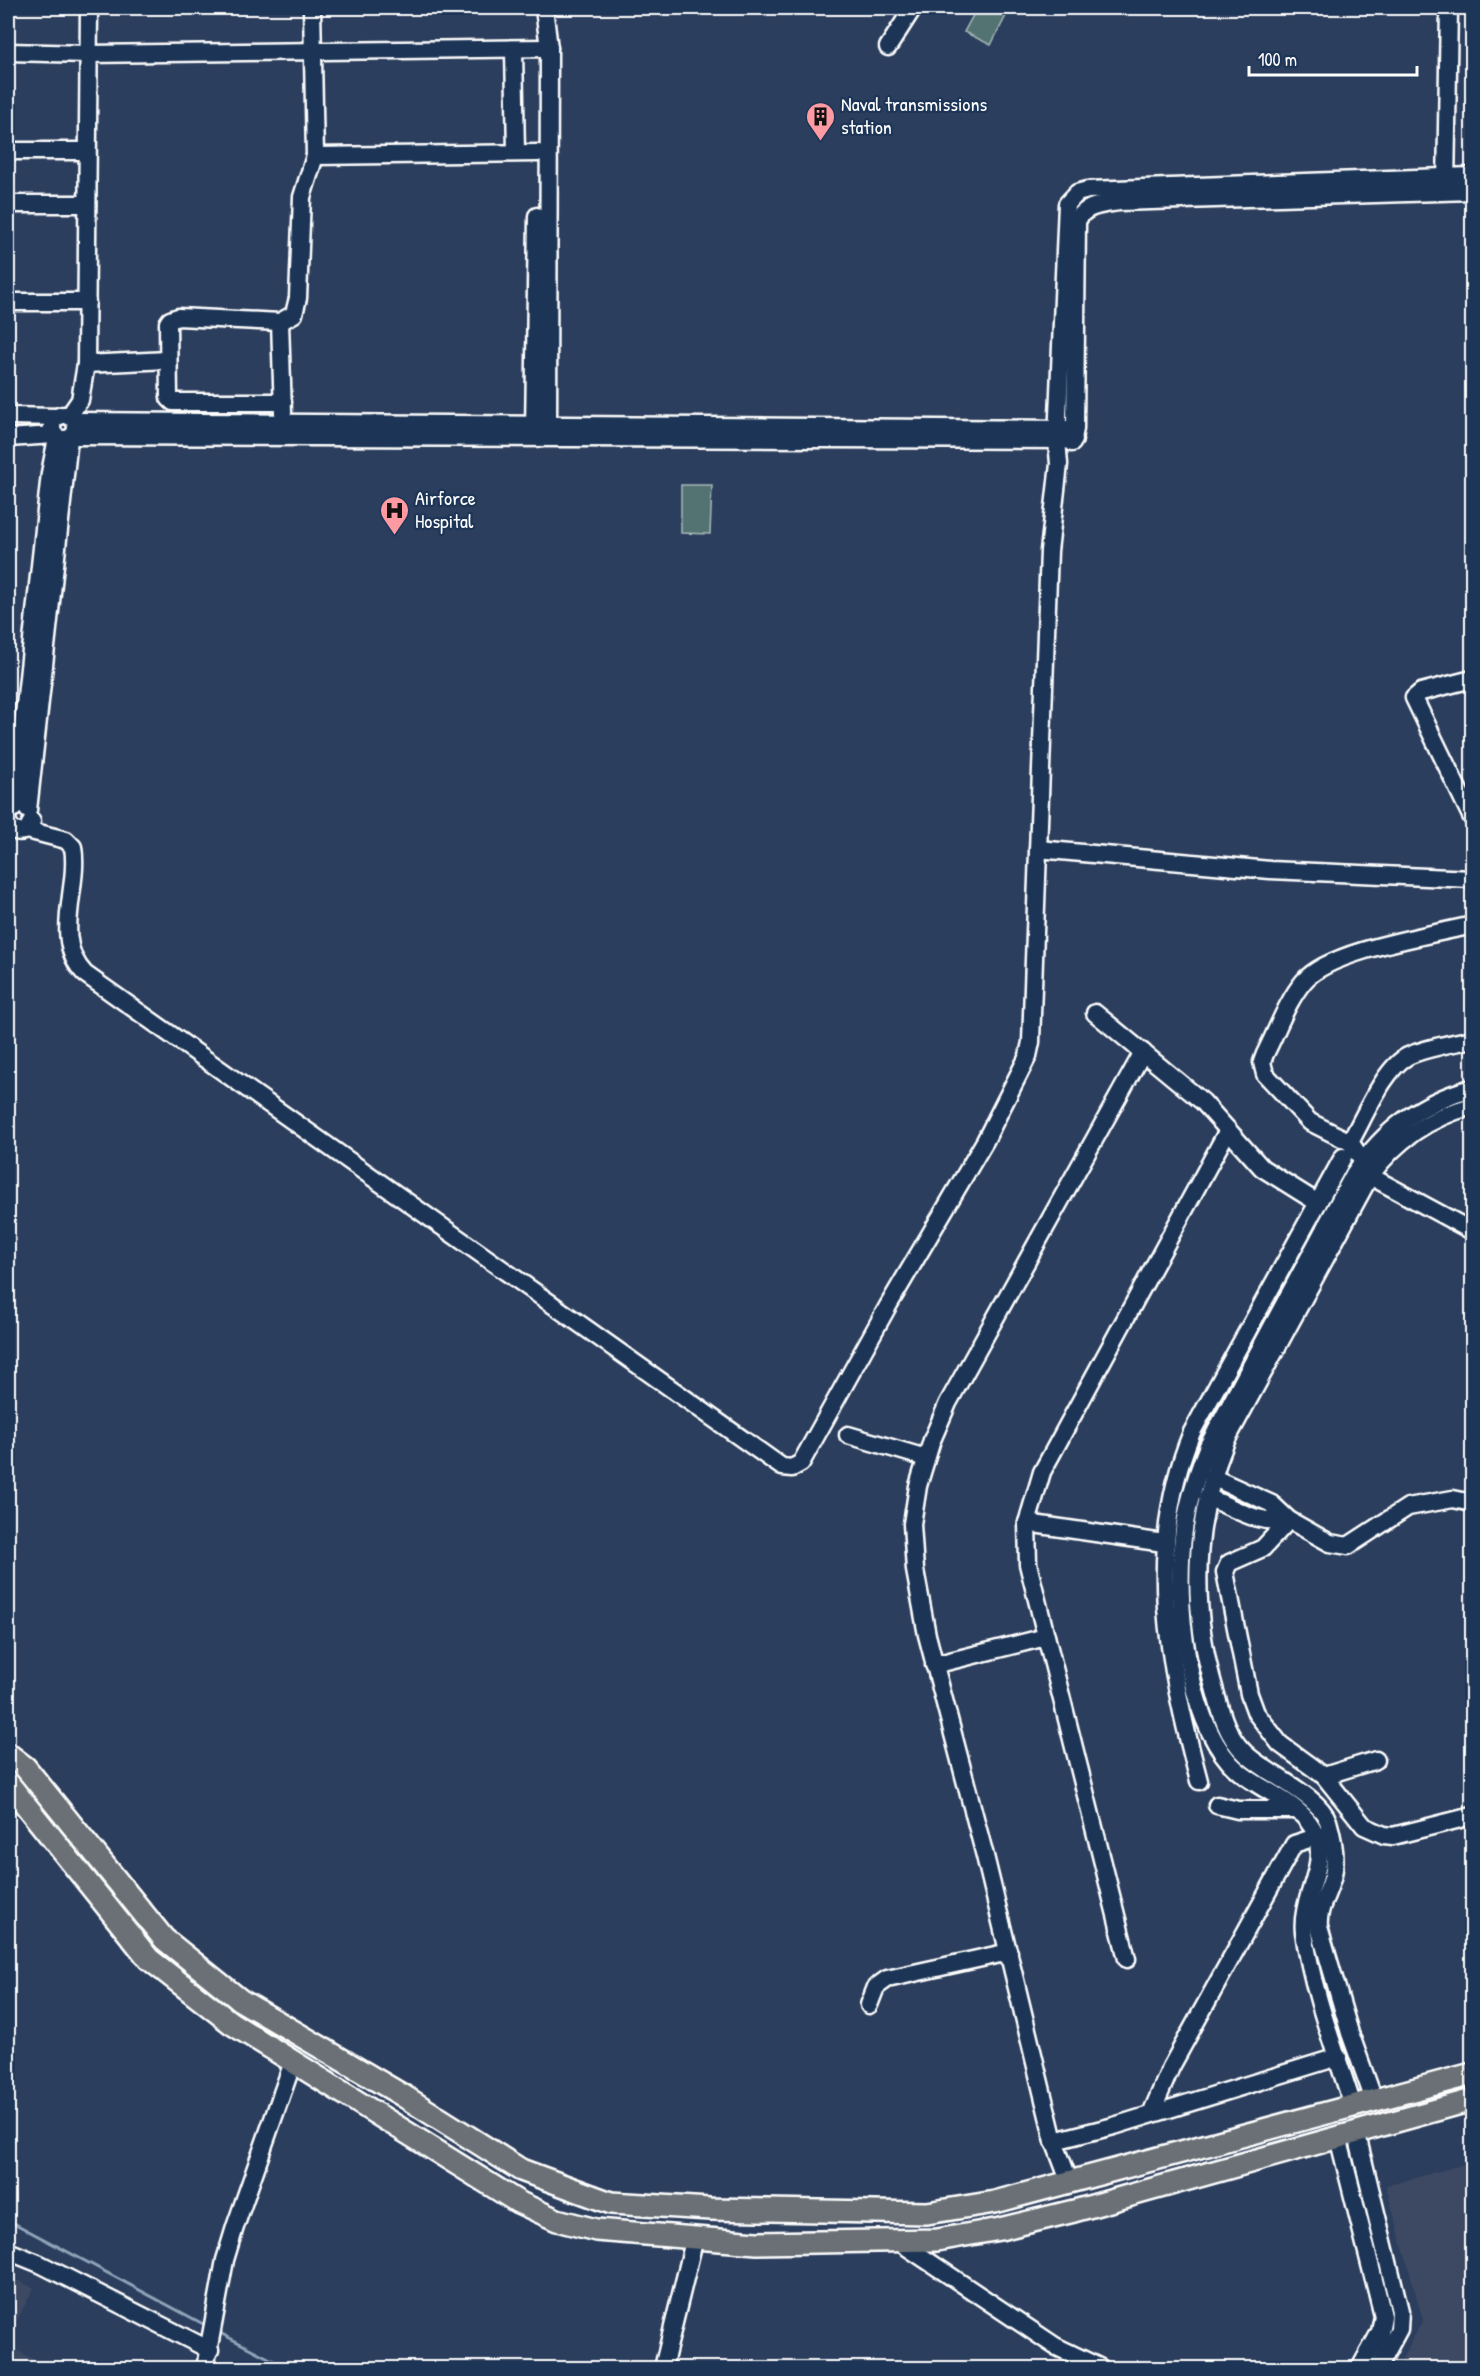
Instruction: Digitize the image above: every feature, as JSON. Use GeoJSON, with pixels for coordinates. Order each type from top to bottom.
{"type":"FeatureCollection","features":[{"type":"Feature","properties":{"kind":"main road"},"geometry":{"type":"LineString","coordinates":[[8,1754],[25,1767],[164,1939],[240,2000],[402,2095],[521,2170],[547,2182],[611,2203],[710,2209],[927,2213],[995,2202],[1070,2183],[1473,2074]]}},
{"type":"Feature","properties":{"kind":"main road"},"geometry":{"type":"LineString","coordinates":[[8,1783],[149,1959],[231,2023],[518,2202],[557,2220],[596,2230],[757,2243],[937,2240],[1000,2229],[1473,2100]]}},
{"type":"Feature","properties":{"kind":"main road"},"geometry":{"type":"LineString","coordinates":[[101,1900],[119,1883]]}},
{"type":"Feature","properties":{"kind":"main road"},"geometry":{"type":"LineString","coordinates":[[995,2202],[1000,2229]]}},
{"type":"Feature","properties":{"kind":"street"},"geometry":{"type":"LineString","coordinates":[[89,8],[86,364],[80,400],[65,429],[50,473],[14,814],[32,819],[27,830],[66,840],[73,847],[69,941],[73,959],[85,974],[787,1468],[801,1463],[888,1306],[986,1141],[1028,1056],[1032,1032],[1049,551],[1059,464],[1066,434],[1067,204],[1077,193],[1088,190],[1446,184],[1473,190]]}},
{"type":"Feature","properties":{"kind":"street"},"geometry":{"type":"LineString","coordinates":[[283,402],[173,402],[169,398],[170,320],[178,317],[280,322],[294,314],[298,298],[302,197],[307,174],[315,156],[312,8]]}},
{"type":"Feature","properties":{"kind":"street"},"geometry":{"type":"LineString","coordinates":[[888,46],[913,8]]}},
{"type":"Feature","properties":{"kind":"street"},"geometry":{"type":"LineString","coordinates":[[1446,184],[1449,8]]}},
{"type":"Feature","properties":{"kind":"street"},"geometry":{"type":"LineString","coordinates":[[541,432],[538,153],[544,48],[548,27],[544,13]]}},
{"type":"Feature","properties":{"kind":"street"},"geometry":{"type":"LineString","coordinates":[[8,52],[87,54],[544,48]]}},
{"type":"Feature","properties":{"kind":"street"},"geometry":{"type":"LineString","coordinates":[[541,432],[544,48]]}},
{"type":"Feature","properties":{"kind":"street"},"geometry":{"type":"LineString","coordinates":[[514,50],[516,152]]}},
{"type":"Feature","properties":{"kind":"street"},"geometry":{"type":"LineString","coordinates":[[8,151],[86,151]]}},
{"type":"Feature","properties":{"kind":"street"},"geometry":{"type":"LineString","coordinates":[[315,156],[538,153]]}},
{"type":"Feature","properties":{"kind":"street"},"geometry":{"type":"LineString","coordinates":[[1446,184],[1473,176]]}},
{"type":"Feature","properties":{"kind":"street"},"geometry":{"type":"LineString","coordinates":[[8,204],[87,204]]}},
{"type":"Feature","properties":{"kind":"street"},"geometry":{"type":"LineString","coordinates":[[8,302],[87,302]]}},
{"type":"Feature","properties":{"kind":"street"},"geometry":{"type":"LineString","coordinates":[[280,322],[284,430]]}},
{"type":"Feature","properties":{"kind":"street"},"geometry":{"type":"LineString","coordinates":[[86,364],[168,360]]}},
{"type":"Feature","properties":{"kind":"street"},"geometry":{"type":"LineString","coordinates":[[8,416],[65,429]]}},
{"type":"Feature","properties":{"kind":"street"},"geometry":{"type":"LineString","coordinates":[[8,438],[65,429],[1066,434]]}},
{"type":"Feature","properties":{"kind":"street"},"geometry":{"type":"LineString","coordinates":[[1473,679],[1421,692],[1414,698],[1473,818]]}},
{"type":"Feature","properties":{"kind":"street"},"geometry":{"type":"LineString","coordinates":[[1038,849],[1270,870],[1473,879]]}},
{"type":"Feature","properties":{"kind":"street"},"geometry":{"type":"LineString","coordinates":[[1473,925],[1352,954],[1320,968],[1303,982],[1264,1054],[1263,1068],[1265,1074],[1310,1122],[1347,1149],[1366,1169],[1473,1231]]}},
{"type":"Feature","properties":{"kind":"street"},"geometry":{"type":"LineString","coordinates":[[1095,1013],[1203,1102],[1262,1168],[1340,1215]]}},
{"type":"Feature","properties":{"kind":"street"},"geometry":{"type":"LineString","coordinates":[[1199,1781],[1170,1656],[1165,1543],[1177,1468],[1192,1432],[1388,1074],[1408,1056],[1473,1039]]}},
{"type":"Feature","properties":{"kind":"street"},"geometry":{"type":"LineString","coordinates":[[1070,2183],[1054,2141],[1009,1952],[934,1665],[917,1581],[912,1524],[926,1458],[948,1403],[1143,1052]]}},
{"type":"Feature","properties":{"kind":"street"},"geometry":{"type":"LineString","coordinates":[[1374,2100],[1350,2033],[1318,1920],[1333,1876],[1335,1861],[1323,1835],[1296,1810],[1243,1775],[1219,1749],[1209,1730],[1193,1682],[1183,1598],[1191,1546],[1206,1485],[1240,1411],[1340,1215],[1366,1169],[1373,1146],[1425,1106],[1473,1088]]}},
{"type":"Feature","properties":{"kind":"street"},"geometry":{"type":"LineString","coordinates":[[1366,1169],[1419,1127],[1444,1114],[1473,1106]]}},
{"type":"Feature","properties":{"kind":"street"},"geometry":{"type":"LineString","coordinates":[[1127,1959],[1028,1564],[1027,1523],[1042,1472],[1228,1130]]}},
{"type":"Feature","properties":{"kind":"street"},"geometry":{"type":"LineString","coordinates":[[848,1435],[926,1458]]}},
{"type":"Feature","properties":{"kind":"street"},"geometry":{"type":"LineString","coordinates":[[1206,1485],[1272,1504],[1280,1508],[1287,1519],[1330,1543],[1348,1546],[1408,1507],[1454,1498],[1473,1503]]}},
{"type":"Feature","properties":{"kind":"street"},"geometry":{"type":"LineString","coordinates":[[1287,1519],[1263,1548],[1229,1563],[1225,1581],[1256,1713],[1280,1744],[1324,1776],[1364,1826],[1383,1835],[1404,1834],[1473,1816]]}},
{"type":"Feature","properties":{"kind":"street"},"geometry":{"type":"LineString","coordinates":[[1027,1523],[1191,1546]]}},
{"type":"Feature","properties":{"kind":"street"},"geometry":{"type":"LineString","coordinates":[[1191,1546],[1203,1645],[1221,1714],[1233,1741],[1261,1767],[1317,1805],[1327,1820],[1319,1859],[1305,1907],[1304,1930],[1332,2038],[1353,2106]]}},
{"type":"Feature","properties":{"kind":"street"},"geometry":{"type":"LineString","coordinates":[[934,1665],[1046,1637]]}},
{"type":"Feature","properties":{"kind":"street"},"geometry":{"type":"LineString","coordinates":[[1324,1776],[1376,1761]]}},
{"type":"Feature","properties":{"kind":"street"},"geometry":{"type":"LineString","coordinates":[[1217,1805],[1238,1810],[1296,1810]]}},
{"type":"Feature","properties":{"kind":"street"},"geometry":{"type":"LineString","coordinates":[[1151,2114],[1171,2067],[1294,1844],[1323,1835]]}},
{"type":"Feature","properties":{"kind":"street"},"geometry":{"type":"LineString","coordinates":[[869,2005],[876,1987],[887,1979],[1009,1952]]}},
{"type":"Feature","properties":{"kind":"street"},"geometry":{"type":"LineString","coordinates":[[1332,2038],[1350,2033]]}},
{"type":"Feature","properties":{"kind":"street"},"geometry":{"type":"LineString","coordinates":[[1054,2141],[1094,2132],[1338,2057]]}},
{"type":"Feature","properties":{"kind":"street"},"geometry":{"type":"LineString","coordinates":[[205,2368],[235,2227],[293,2062]]}},
{"type":"Feature","properties":{"kind":"street"},"geometry":{"type":"LineString","coordinates":[[1347,2134],[1400,2311],[1399,2329],[1378,2368]]}},
{"type":"Feature","properties":{"kind":"street"},"geometry":{"type":"LineString","coordinates":[[1347,2134],[1383,2316],[1380,2331],[1360,2368]]}},
{"type":"Feature","properties":{"kind":"street"},"geometry":{"type":"LineString","coordinates":[[663,2368],[695,2237]]}},
{"type":"Feature","properties":{"kind":"street"},"geometry":{"type":"LineString","coordinates":[[898,2241],[1055,2346],[1101,2368]]}},
{"type":"Feature","properties":{"kind":"street"},"geometry":{"type":"LineString","coordinates":[[8,2251],[211,2343]]}},
{"type":"Feature","properties":{"kind":"street"},"geometry":{"type":"LineString","coordinates":[[1383,2316],[1400,2311]]}},
{"type":"Feature","properties":{"kind":"shaded area"},"geometry":{"type":"Polygon","coordinates":[[[1472,2162],[1472,2368],[1397,2368],[1423,2320],[1386,2186],[1472,2162]]]}},
{"type":"Feature","properties":{"kind":"shaded area"},"geometry":{"type":"Polygon","coordinates":[[[8,2276],[34,2288],[8,2337],[8,2276]]]}},
{"type":"Feature","properties":{"kind":"shaded area"},"geometry":{"type":"Polygon","coordinates":[[[8,2345],[48,2368],[8,2368],[8,2345]]]}},
{"type":"Feature","properties":{"kind":"green space"},"geometry":{"type":"Polygon","coordinates":[[[977,8],[1010,8],[991,45],[964,32],[977,8]]]}},
{"type":"Feature","properties":{"kind":"green space"},"geometry":{"type":"Polygon","coordinates":[[[681,485],[712,485],[710,534],[681,533],[681,485]]]}},
{"type":"Feature","properties":{"kind":"waterway"},"geometry":{"type":"LineString","coordinates":[[8,2220],[207,2326]]}},
{"type":"Feature","properties":{"kind":"waterway"},"geometry":{"type":"LineString","coordinates":[[218,2332],[288,2368]]}},
{"type":"Feature","properties":{"kind":"place","name":"Naval transmissions station"},"geometry":{"type":"Point","coordinates":[820,142]}},
{"type":"Feature","properties":{"kind":"place","name":"Airforce Hospital"},"geometry":{"type":"Point","coordinates":[394,536]}}]}
